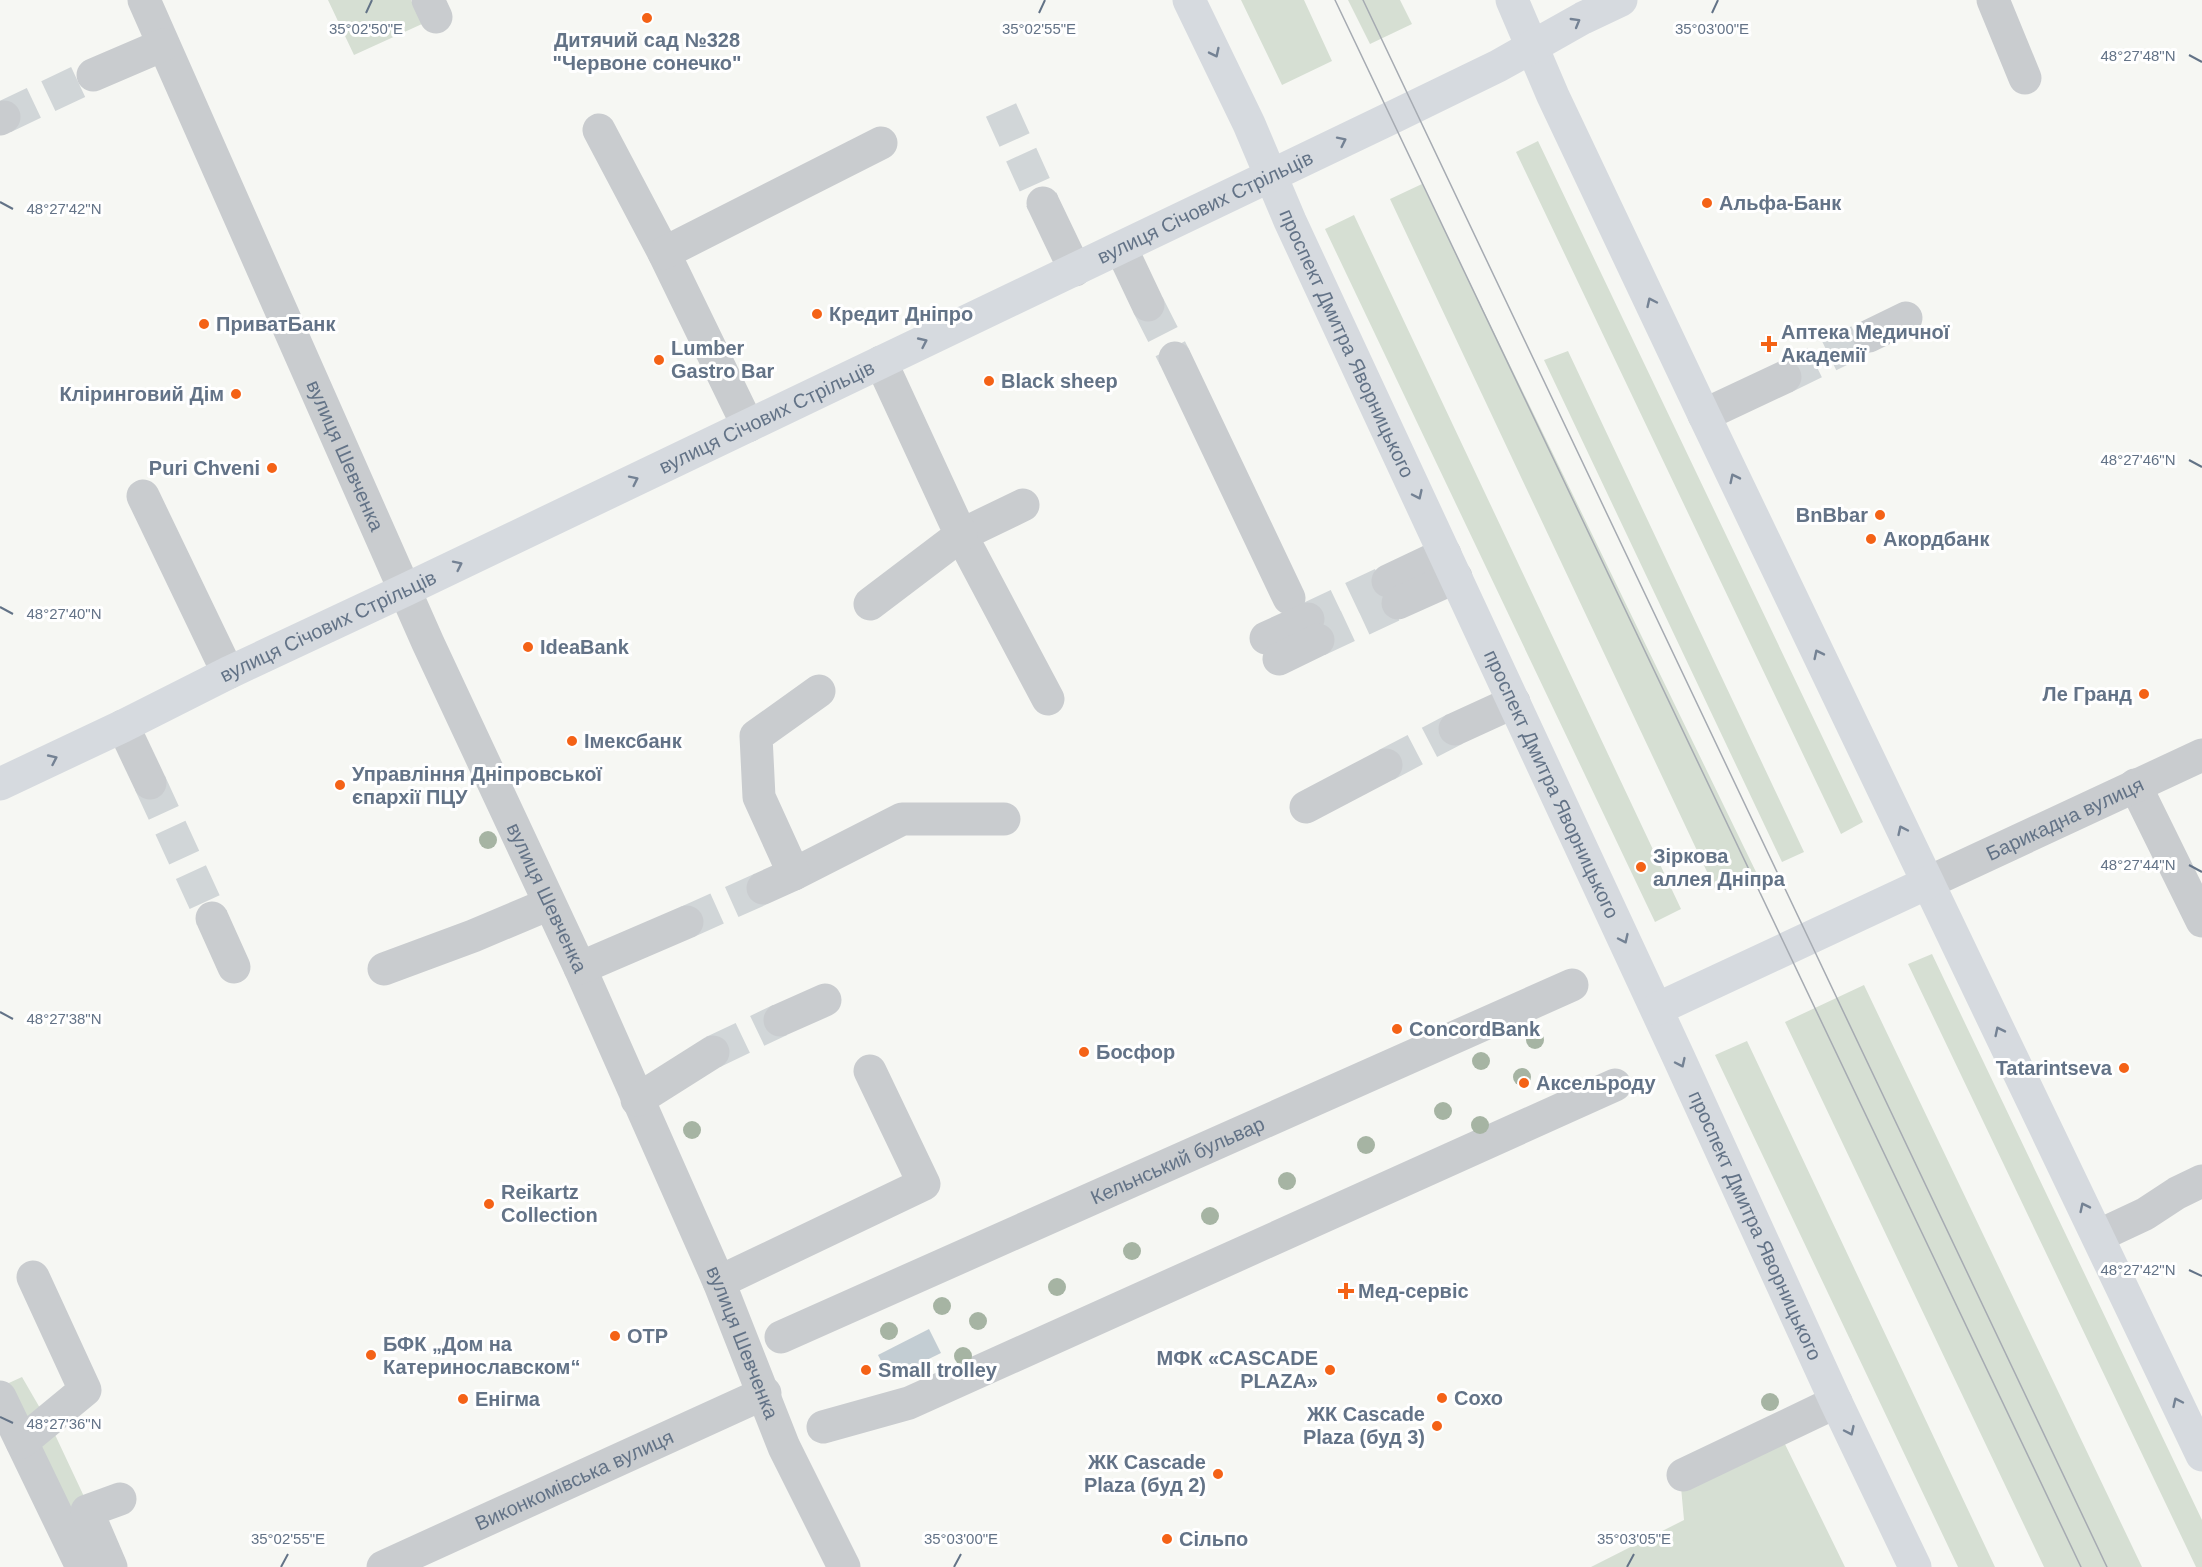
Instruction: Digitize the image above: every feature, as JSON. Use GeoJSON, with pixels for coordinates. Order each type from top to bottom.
{"type":"FeatureCollection","features":[{"type":"Feature","properties":{"kind":"main road","name":"проспект Дмитра Яворницького"},"geometry":{"type":"LineString","coordinates":[[1189,0],[1249,123],[1295,232],[1914,1567]]}},
{"type":"Feature","properties":{"kind":"main road"},"geometry":{"type":"LineString","coordinates":[[1512,0],[1704,416],[2202,1455]]}},
{"type":"Feature","properties":{"kind":"main road","name":"вулиця Січових Стрільців"},"geometry":{"type":"LineString","coordinates":[[0,784],[1498,66],[1583,18],[1621,0]]}},
{"type":"Feature","properties":{"kind":"main road"},"geometry":{"type":"LineString","coordinates":[[1657,1010],[1927,883]]}},
{"type":"Feature","properties":{"kind":"street"},"geometry":{"type":"LineString","coordinates":[[1993,0],[2025,78]]}},
{"type":"Feature","properties":{"kind":"street","name":"вулиця Шевченка"},"geometry":{"type":"LineString","coordinates":[[151,2],[163,45],[405,590],[580,968],[719,1282],[784,1447],[844,1567]]}},
{"type":"Feature","properties":{"kind":"street"},"geometry":{"type":"LineString","coordinates":[[93,75],[163,45]]}},
{"type":"Feature","properties":{"kind":"street"},"geometry":{"type":"LineString","coordinates":[[599,130],[664,253],[748,426]]}},
{"type":"Feature","properties":{"kind":"street"},"geometry":{"type":"LineString","coordinates":[[664,253],[881,143]]}},
{"type":"Feature","properties":{"kind":"street"},"geometry":{"type":"LineString","coordinates":[[1043,203],[1075,270]]}},
{"type":"Feature","properties":{"kind":"street"},"geometry":{"type":"LineString","coordinates":[[1120,248],[1148,305]]}},
{"type":"Feature","properties":{"kind":"street"},"geometry":{"type":"LineString","coordinates":[[1869,336],[1906,318]]}},
{"type":"Feature","properties":{"kind":"street"},"geometry":{"type":"LineString","coordinates":[[1175,358],[1305,619],[1272,649]]}},
{"type":"Feature","properties":{"kind":"street"},"geometry":{"type":"LineString","coordinates":[[881,362],[961,535],[1048,699]]}},
{"type":"Feature","properties":{"kind":"street"},"geometry":{"type":"LineString","coordinates":[[1704,416],[1785,377]]}},
{"type":"Feature","properties":{"kind":"street"},"geometry":{"type":"LineString","coordinates":[[143,496],[228,673]]}},
{"type":"Feature","properties":{"kind":"street"},"geometry":{"type":"LineString","coordinates":[[870,604],[961,535],[1023,505]]}},
{"type":"Feature","properties":{"kind":"street"},"geometry":{"type":"LineString","coordinates":[[1393,592],[1451,566]]}},
{"type":"Feature","properties":{"kind":"street"},"geometry":{"type":"LineString","coordinates":[[794,874],[759,798],[756,736],[819,692]]}},
{"type":"Feature","properties":{"kind":"street"},"geometry":{"type":"LineString","coordinates":[[1455,729],[1514,702]]}},
{"type":"Feature","properties":{"kind":"street"},"geometry":{"type":"LineString","coordinates":[[123,726],[150,783]]}},
{"type":"Feature","properties":{"kind":"street","name":"Барикадна вулиця"},"geometry":{"type":"LineString","coordinates":[[1927,883],[2202,755]]}},
{"type":"Feature","properties":{"kind":"street"},"geometry":{"type":"LineString","coordinates":[[1306,807],[1386,765]]}},
{"type":"Feature","properties":{"kind":"street"},"geometry":{"type":"LineString","coordinates":[[2135,785],[2202,921]]}},
{"type":"Feature","properties":{"kind":"street"},"geometry":{"type":"LineString","coordinates":[[763,888],[902,819],[1004,819]]}},
{"type":"Feature","properties":{"kind":"street"},"geometry":{"type":"LineString","coordinates":[[384,969],[473,936],[549,904]]}},
{"type":"Feature","properties":{"kind":"street"},"geometry":{"type":"LineString","coordinates":[[212,918],[234,967]]}},
{"type":"Feature","properties":{"kind":"street"},"geometry":{"type":"LineString","coordinates":[[580,968],[687,922]]}},
{"type":"Feature","properties":{"kind":"street","name":"Кельнський бульвар"},"geometry":{"type":"LineString","coordinates":[[782,1337],[1572,985]]}},
{"type":"Feature","properties":{"kind":"street"},"geometry":{"type":"LineString","coordinates":[[780,1020],[825,1000]]}},
{"type":"Feature","properties":{"kind":"street"},"geometry":{"type":"LineString","coordinates":[[637,1100],[712,1052]]}},
{"type":"Feature","properties":{"kind":"street"},"geometry":{"type":"LineString","coordinates":[[719,1282],[924,1184],[870,1071]]}},
{"type":"Feature","properties":{"kind":"street"},"geometry":{"type":"LineString","coordinates":[[822,1427],[909,1403],[1615,1084]]}},
{"type":"Feature","properties":{"kind":"street"},"geometry":{"type":"LineString","coordinates":[[2098,1236],[2145,1214],[2177,1193],[2202,1181]]}},
{"type":"Feature","properties":{"kind":"street"},"geometry":{"type":"LineString","coordinates":[[22,1442],[85,1390],[33,1277]]}},
{"type":"Feature","properties":{"kind":"street","name":"Виконкомівська вулиця"},"geometry":{"type":"LineString","coordinates":[[383,1567],[765,1394]]}},
{"type":"Feature","properties":{"kind":"street"},"geometry":{"type":"LineString","coordinates":[[0,1397],[82,1567]]}},
{"type":"Feature","properties":{"kind":"street"},"geometry":{"type":"LineString","coordinates":[[1683,1474],[1836,1402]]}},
{"type":"Feature","properties":{"kind":"street"},"geometry":{"type":"LineString","coordinates":[[111,1567],[87,1512],[120,1499]]}},
{"type":"Feature","properties":{"kind":"shaded area"},"geometry":{"type":"Polygon","coordinates":[[[328,0],[411,0],[422,24],[354,55],[328,0]]]}},
{"type":"Feature","properties":{"kind":"shaded area"},"geometry":{"type":"Polygon","coordinates":[[[1241,0],[1304,0],[1332,61],[1282,85],[1241,0]]]}},
{"type":"Feature","properties":{"kind":"shaded area"},"geometry":{"type":"Polygon","coordinates":[[[1348,0],[1400,0],[1412,24],[1370,44],[1348,0]]]}},
{"type":"Feature","properties":{"kind":"shaded area"},"geometry":{"type":"Polygon","coordinates":[[[1538,141],[1863,822],[1841,834],[1516,152],[1538,141]]]}},
{"type":"Feature","properties":{"kind":"shaded area"},"geometry":{"type":"Polygon","coordinates":[[[1422,184],[1757,874],[1717,893],[1390,199],[1422,184]]]}},
{"type":"Feature","properties":{"kind":"shaded area"},"geometry":{"type":"Polygon","coordinates":[[[1354,215],[1681,909],[1655,922],[1325,229],[1354,215]]]}},
{"type":"Feature","properties":{"kind":"shaded area"},"geometry":{"type":"Polygon","coordinates":[[[1568,351],[1804,852],[1782,862],[1544,360],[1568,351]]]}},
{"type":"Feature","properties":{"kind":"shaded area"},"geometry":{"type":"Polygon","coordinates":[[[1932,954],[2202,1520],[2202,1567],[2196,1567],[1908,964],[1932,954]]]}},
{"type":"Feature","properties":{"kind":"shaded area"},"geometry":{"type":"Polygon","coordinates":[[[1864,985],[2142,1567],[2044,1567],[1785,1022],[1864,985]]]}},
{"type":"Feature","properties":{"kind":"shaded area"},"geometry":{"type":"Polygon","coordinates":[[[1747,1041],[1995,1567],[1958,1567],[1715,1055],[1747,1041]]]}},
{"type":"Feature","properties":{"kind":"shaded area"},"geometry":{"type":"Polygon","coordinates":[[[929,1329],[941,1353],[890,1378],[878,1355],[929,1329]]]}},
{"type":"Feature","properties":{"kind":"shaded area"},"geometry":{"type":"Polygon","coordinates":[[[22,1377],[44,1415],[22,1433],[0,1387],[22,1377]]]}},
{"type":"Feature","properties":{"kind":"shaded area"},"geometry":{"type":"Polygon","coordinates":[[[50,1424],[88,1505],[106,1567],[27,1443],[50,1424]]]}},
{"type":"Feature","properties":{"kind":"shaded area"},"geometry":{"type":"Polygon","coordinates":[[[1781,1436],[1845,1567],[1591,1567],[1684,1520],[1681,1487],[1781,1436]]]}},
{"type":"Feature","properties":{"kind":"tunnel"},"geometry":{"type":"LineString","coordinates":[[4,117],[93,75]]}},
{"type":"Feature","properties":{"kind":"tunnel"},"geometry":{"type":"LineString","coordinates":[[1001,110],[1043,203]]}},
{"type":"Feature","properties":{"kind":"tunnel"},"geometry":{"type":"LineString","coordinates":[[1148,305],[1175,358]]}},
{"type":"Feature","properties":{"kind":"tunnel"},"geometry":{"type":"LineString","coordinates":[[1785,377],[1869,336]]}},
{"type":"Feature","properties":{"kind":"tunnel"},"geometry":{"type":"LineString","coordinates":[[1308,619],[1388,581]]}},
{"type":"Feature","properties":{"kind":"tunnel"},"geometry":{"type":"LineString","coordinates":[[1318,640],[1398,603]]}},
{"type":"Feature","properties":{"kind":"tunnel"},"geometry":{"type":"LineString","coordinates":[[1386,765],[1455,729]]}},
{"type":"Feature","properties":{"kind":"tunnel"},"geometry":{"type":"LineString","coordinates":[[150,783],[212,918]]}},
{"type":"Feature","properties":{"kind":"tunnel"},"geometry":{"type":"LineString","coordinates":[[687,922],[763,888]]}},
{"type":"Feature","properties":{"kind":"tunnel"},"geometry":{"type":"LineString","coordinates":[[713,1052],[780,1020]]}},
{"type":"Feature","properties":{"kind":"tram line"},"geometry":{"type":"LineString","coordinates":[[1335,0],[2081,1567]]}},
{"type":"Feature","properties":{"kind":"tram line"},"geometry":{"type":"LineString","coordinates":[[1363,0],[2107,1567]]}},
{"type":"Feature","properties":{"kind":"place","name":"Дитячий сад №328 \"Червоне сонечко\""},"geometry":{"type":"Point","coordinates":[647,18]}},
{"type":"Feature","properties":{"kind":"place","name":"Альфа-Банк"},"geometry":{"type":"Point","coordinates":[1707,203]}},
{"type":"Feature","properties":{"kind":"place","name":"Кредит Дніпро"},"geometry":{"type":"Point","coordinates":[817,314]}},
{"type":"Feature","properties":{"kind":"place","name":"ПриватБанк"},"geometry":{"type":"Point","coordinates":[204,324]}},
{"type":"Feature","properties":{"kind":"place","name":"Аптека Медичної Академії"},"geometry":{"type":"Point","coordinates":[1769,344]}},
{"type":"Feature","properties":{"kind":"place","name":"Lumber Gastro Bar"},"geometry":{"type":"Point","coordinates":[659,360]}},
{"type":"Feature","properties":{"kind":"place","name":"Black sheep"},"geometry":{"type":"Point","coordinates":[989,381]}},
{"type":"Feature","properties":{"kind":"place","name":"Кліринговий Дім"},"geometry":{"type":"Point","coordinates":[236,394]}},
{"type":"Feature","properties":{"kind":"place","name":"Puri Chveni"},"geometry":{"type":"Point","coordinates":[272,468]}},
{"type":"Feature","properties":{"kind":"place","name":"BnBbar"},"geometry":{"type":"Point","coordinates":[1880,515]}},
{"type":"Feature","properties":{"kind":"place","name":"Акордбанк"},"geometry":{"type":"Point","coordinates":[1871,539]}},
{"type":"Feature","properties":{"kind":"place","name":"IdeaBank"},"geometry":{"type":"Point","coordinates":[528,647]}},
{"type":"Feature","properties":{"kind":"place","name":"Ле Гранд"},"geometry":{"type":"Point","coordinates":[2144,694]}},
{"type":"Feature","properties":{"kind":"place","name":"Імексбанк"},"geometry":{"type":"Point","coordinates":[572,741]}},
{"type":"Feature","properties":{"kind":"place","name":"Управління Дніпровської єпархії ПЦУ"},"geometry":{"type":"Point","coordinates":[340,785]}},
{"type":"Feature","properties":{"kind":"place","name":"Зіркова аллея Дніпра"},"geometry":{"type":"Point","coordinates":[1641,867]}},
{"type":"Feature","properties":{"kind":"place","name":"ConcordBank"},"geometry":{"type":"Point","coordinates":[1397,1029]}},
{"type":"Feature","properties":{"kind":"place","name":"Босфор"},"geometry":{"type":"Point","coordinates":[1084,1052]}},
{"type":"Feature","properties":{"kind":"place","name":"Tatarintseva"},"geometry":{"type":"Point","coordinates":[2124,1068]}},
{"type":"Feature","properties":{"kind":"place","name":"Аксельроду"},"geometry":{"type":"Point","coordinates":[1524,1083]}},
{"type":"Feature","properties":{"kind":"place","name":"Reikartz Collection"},"geometry":{"type":"Point","coordinates":[489,1204]}},
{"type":"Feature","properties":{"kind":"place","name":"Мед-сервіс"},"geometry":{"type":"Point","coordinates":[1346,1291]}},
{"type":"Feature","properties":{"kind":"place","name":"OTP"},"geometry":{"type":"Point","coordinates":[615,1336]}},
{"type":"Feature","properties":{"kind":"place","name":"БФК „Дом на Катеринославском“"},"geometry":{"type":"Point","coordinates":[371,1355]}},
{"type":"Feature","properties":{"kind":"place","name":"Small trolley"},"geometry":{"type":"Point","coordinates":[866,1370]}},
{"type":"Feature","properties":{"kind":"place","name":"МФК «CASCADE PLAZA»"},"geometry":{"type":"Point","coordinates":[1330,1370]}},
{"type":"Feature","properties":{"kind":"place","name":"Сохо"},"geometry":{"type":"Point","coordinates":[1442,1398]}},
{"type":"Feature","properties":{"kind":"place","name":"Енігма"},"geometry":{"type":"Point","coordinates":[463,1399]}},
{"type":"Feature","properties":{"kind":"place","name":"ЖК Cascade Plaza (буд 3)"},"geometry":{"type":"Point","coordinates":[1437,1426]}},
{"type":"Feature","properties":{"kind":"place","name":"ЖК Cascade Plaza (буд 2)"},"geometry":{"type":"Point","coordinates":[1218,1474]}},
{"type":"Feature","properties":{"kind":"place","name":"Сільпо"},"geometry":{"type":"Point","coordinates":[1167,1539]}}]}
